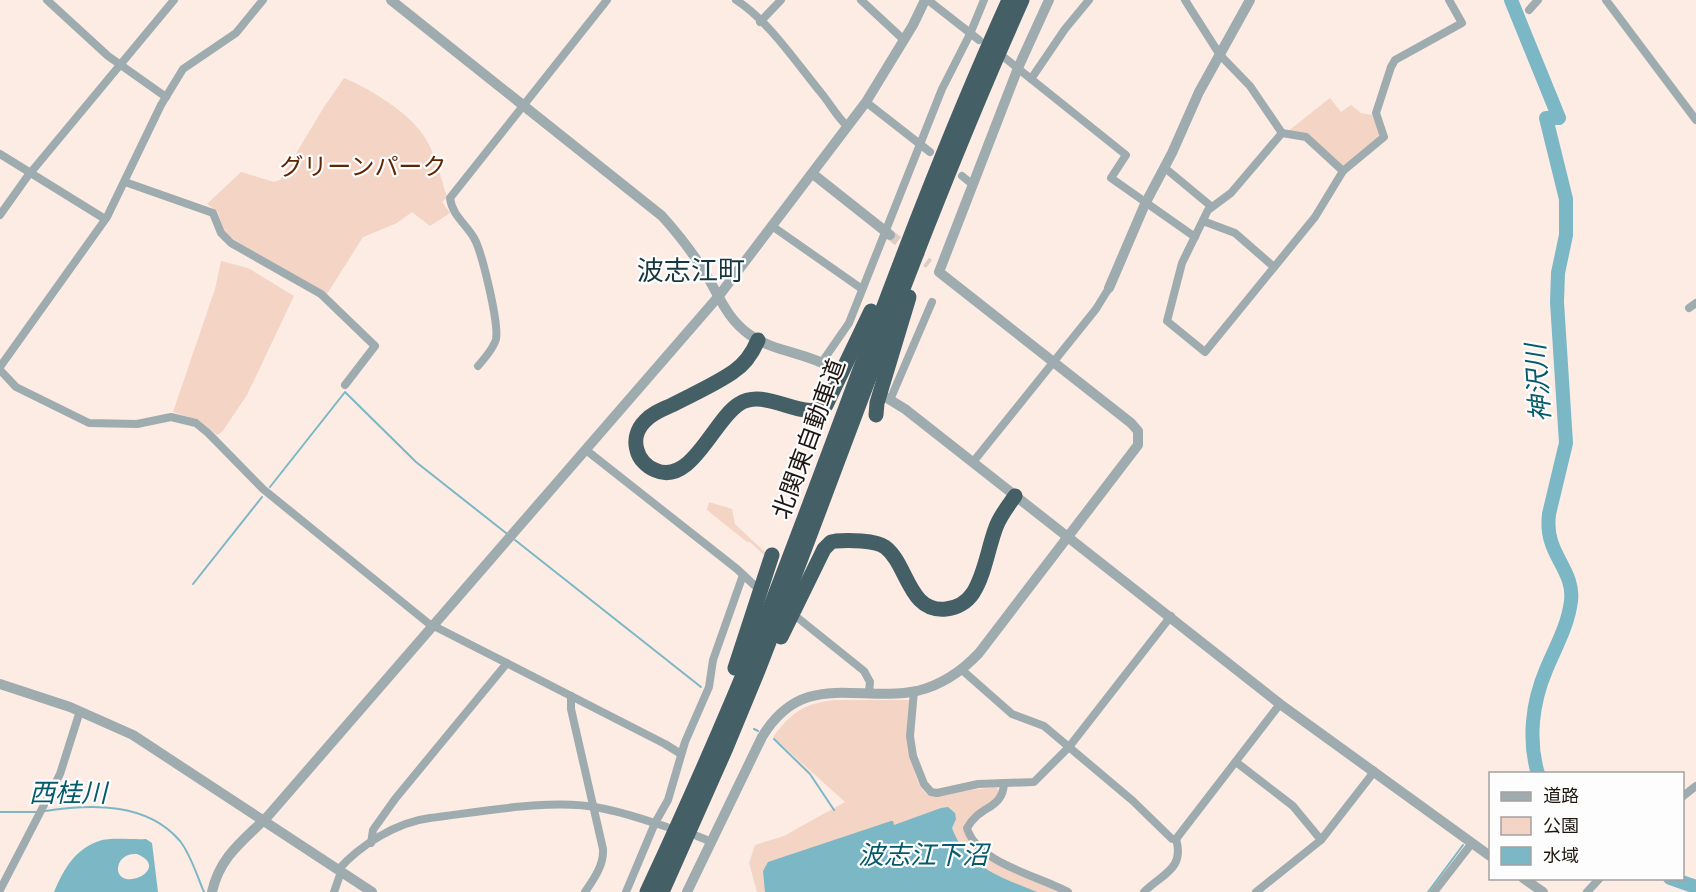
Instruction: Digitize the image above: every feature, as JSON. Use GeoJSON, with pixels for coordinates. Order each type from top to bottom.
{"type":"FeatureCollection","features":[{"type":"Feature","properties":{"kind":"highway","name":"北関東自動車道"},"geometry":{"type":"LineString","coordinates":[[647,892],[682,818],[763,625],[919,211],[980,63],[1009,0]]}},
{"type":"Feature","properties":{"kind":"highway","name":"北関東自動車道"},"geometry":{"type":"LineString","coordinates":[[662,892],[726,748],[800,563],[912,261],[1022,0]]}},
{"type":"Feature","properties":{"kind":"highway"},"geometry":{"type":"LineString","coordinates":[[876,415],[877,403],[896,337],[961,141]]}},
{"type":"Feature","properties":{"kind":"highway"},"geometry":{"type":"LineString","coordinates":[[758,340],[755,348],[732,373],[656,413],[644,422],[636,442],[638,454],[647,465],[666,473],[685,467],[731,410],[748,399],[765,399],[813,411],[826,405],[919,211]]}},
{"type":"Feature","properties":{"kind":"highway"},"geometry":{"type":"LineString","coordinates":[[758,340],[728,370],[645,414],[633,429],[632,450],[638,463],[649,473],[663,477],[676,477],[693,465],[739,408],[756,403],[777,410]]}},
{"type":"Feature","properties":{"kind":"highway"},"geometry":{"type":"LineString","coordinates":[[726,748],[831,542],[840,540],[882,545],[890,552],[918,597],[933,608],[951,608],[963,603],[974,591],[996,525],[1015,496]]}},
{"type":"Feature","properties":{"kind":"highway"},"geometry":{"type":"LineString","coordinates":[[891,544],[917,589],[925,598],[940,604],[956,602],[969,590],[993,522],[1015,496]]}},
{"type":"Feature","properties":{"kind":"highway"},"geometry":{"type":"LineString","coordinates":[[682,818],[751,623],[772,555]]}},
{"type":"Feature","properties":{"kind":"street"},"geometry":{"type":"LineString","coordinates":[[47,0],[120,64],[166,97]]}},
{"type":"Feature","properties":{"kind":"street"},"geometry":{"type":"LineString","coordinates":[[0,215],[30,173],[174,0]]}},
{"type":"Feature","properties":{"kind":"street"},"geometry":{"type":"LineString","coordinates":[[263,0],[236,33],[183,69],[166,97],[105,219],[0,367],[16,387],[89,423],[137,424],[171,417],[200,425],[263,489],[434,626],[681,754]]}},
{"type":"Feature","properties":{"kind":"street"},"geometry":{"type":"LineString","coordinates":[[390,0],[662,216],[697,260],[734,322],[758,340],[782,351],[827,365],[849,323],[887,232],[942,88],[970,34],[984,0]]}},
{"type":"Feature","properties":{"kind":"street"},"geometry":{"type":"LineString","coordinates":[[478,366],[496,339],[491,297],[487,275],[474,239],[451,208],[450,198],[607,0]]}},
{"type":"Feature","properties":{"kind":"street"},"geometry":{"type":"LineString","coordinates":[[736,0],[784,46],[835,114],[848,127]]}},
{"type":"Feature","properties":{"kind":"street"},"geometry":{"type":"LineString","coordinates":[[760,22],[781,0]]}},
{"type":"Feature","properties":{"kind":"street"},"geometry":{"type":"LineString","coordinates":[[861,0],[904,40]]}},
{"type":"Feature","properties":{"kind":"street"},"geometry":{"type":"LineString","coordinates":[[212,892],[222,864],[263,821],[434,626],[718,297],[866,102],[927,0],[979,40]]}},
{"type":"Feature","properties":{"kind":"street"},"geometry":{"type":"LineString","coordinates":[[939,272],[1018,68],[1049,0]]}},
{"type":"Feature","properties":{"kind":"street"},"geometry":{"type":"LineString","coordinates":[[1032,79],[1065,29],[1089,0]]}},
{"type":"Feature","properties":{"kind":"street"},"geometry":{"type":"LineString","coordinates":[[1185,0],[1221,55],[1250,86],[1282,133],[1306,137],[1343,171]]}},
{"type":"Feature","properties":{"kind":"street"},"geometry":{"type":"LineString","coordinates":[[973,462],[1096,309],[1109,288],[1145,204],[1165,168],[1199,92],[1250,0]]}},
{"type":"Feature","properties":{"kind":"street"},"geometry":{"type":"LineString","coordinates":[[1282,133],[1231,193],[1209,210],[1182,263],[1167,321],[1205,352],[1315,217],[1343,171],[1384,137],[1376,113],[1395,60],[1462,22],[1449,0]]}},
{"type":"Feature","properties":{"kind":"street"},"geometry":{"type":"LineString","coordinates":[[1529,10],[1538,0]]}},
{"type":"Feature","properties":{"kind":"street"},"geometry":{"type":"LineString","coordinates":[[1606,0],[1696,120]]}},
{"type":"Feature","properties":{"kind":"street"},"geometry":{"type":"LineString","coordinates":[[1005,58],[1126,155],[1111,178],[1195,237]]}},
{"type":"Feature","properties":{"kind":"street"},"geometry":{"type":"LineString","coordinates":[[866,102],[930,152]]}},
{"type":"Feature","properties":{"kind":"street"},"geometry":{"type":"LineString","coordinates":[[0,154],[105,219]]}},
{"type":"Feature","properties":{"kind":"street"},"geometry":{"type":"LineString","coordinates":[[1165,168],[1212,207]]}},
{"type":"Feature","properties":{"kind":"street"},"geometry":{"type":"LineString","coordinates":[[813,174],[887,232]]}},
{"type":"Feature","properties":{"kind":"street"},"geometry":{"type":"LineString","coordinates":[[962,176],[972,184]]}},
{"type":"Feature","properties":{"kind":"street"},"geometry":{"type":"LineString","coordinates":[[125,182],[213,213],[221,233],[231,243],[321,294],[375,346],[345,385]]}},
{"type":"Feature","properties":{"kind":"street"},"geometry":{"type":"LineString","coordinates":[[1203,221],[1235,233],[1274,267]]}},
{"type":"Feature","properties":{"kind":"street"},"geometry":{"type":"LineString","coordinates":[[772,226],[862,289]]}},
{"type":"Feature","properties":{"kind":"street"},"geometry":{"type":"LineString","coordinates":[[687,892],[762,737],[777,717],[796,703],[819,694],[839,691],[869,693],[914,691],[933,686],[962,670],[979,652],[1136,448],[1138,431],[1131,423],[929,264]]}},
{"type":"Feature","properties":{"kind":"street"},"geometry":{"type":"LineString","coordinates":[[933,302],[889,399],[905,409],[1171,616],[1280,704],[1489,855]]}},
{"type":"Feature","properties":{"kind":"street"},"geometry":{"type":"LineString","coordinates":[[586,450],[754,585]]}},
{"type":"Feature","properties":{"kind":"street"},"geometry":{"type":"LineString","coordinates":[[626,892],[655,823],[668,800],[681,754],[710,684],[713,660],[743,575]]}},
{"type":"Feature","properties":{"kind":"street"},"geometry":{"type":"LineString","coordinates":[[914,691],[910,736],[918,771],[927,789],[937,793],[978,784],[1034,782],[1069,747],[1171,616]]}},
{"type":"Feature","properties":{"kind":"street"},"geometry":{"type":"LineString","coordinates":[[798,618],[864,671],[870,682],[869,693]]}},
{"type":"Feature","properties":{"kind":"street"},"geometry":{"type":"LineString","coordinates":[[371,843],[373,830],[395,799],[507,663]]}},
{"type":"Feature","properties":{"kind":"street"},"geometry":{"type":"LineString","coordinates":[[962,670],[1012,714],[1044,726],[1132,801],[1172,839],[1176,839]]}},
{"type":"Feature","properties":{"kind":"street"},"geometry":{"type":"LineString","coordinates":[[0,684],[80,711],[133,735],[372,892]]}},
{"type":"Feature","properties":{"kind":"street"},"geometry":{"type":"LineString","coordinates":[[571,696],[571,709],[604,855],[598,871],[585,892]]}},
{"type":"Feature","properties":{"kind":"street"},"geometry":{"type":"LineString","coordinates":[[1176,839],[1280,704]]}},
{"type":"Feature","properties":{"kind":"street"},"geometry":{"type":"LineString","coordinates":[[0,890],[63,767],[80,711]]}},
{"type":"Feature","properties":{"kind":"street"},"geometry":{"type":"LineString","coordinates":[[1236,762],[1293,806],[1321,840]]}},
{"type":"Feature","properties":{"kind":"street"},"geometry":{"type":"LineString","coordinates":[[1256,892],[1321,840],[1373,770]]}},
{"type":"Feature","properties":{"kind":"street"},"geometry":{"type":"LineString","coordinates":[[1004,783],[1004,793],[1000,799],[978,814],[970,823],[967,828],[969,835],[982,850],[996,860],[1068,892]]}},
{"type":"Feature","properties":{"kind":"street"},"geometry":{"type":"LineString","coordinates":[[1684,796],[1696,786]]}},
{"type":"Feature","properties":{"kind":"street"},"geometry":{"type":"LineString","coordinates":[[334,892],[339,871],[371,843],[406,824],[423,819],[551,805],[594,807],[667,826]]}},
{"type":"Feature","properties":{"kind":"street"},"geometry":{"type":"LineString","coordinates":[[697,836],[712,842]]}},
{"type":"Feature","properties":{"kind":"street"},"geometry":{"type":"LineString","coordinates":[[1144,892],[1172,869],[1179,850],[1176,839]]}},
{"type":"Feature","properties":{"kind":"street"},"geometry":{"type":"LineString","coordinates":[[1434,892],[1472,843]]}},
{"type":"Feature","properties":{"kind":"street"},"geometry":{"type":"LineString","coordinates":[[1525,880],[1543,892]]}},
{"type":"Feature","properties":{"kind":"street"},"geometry":{"type":"LineString","coordinates":[[1587,892],[1599,880]]}},
{"type":"Feature","properties":{"kind":"green space","name":"グリーンパーク"},"geometry":{"type":"Polygon","coordinates":[[[344,78],[386,100],[421,132],[437,163],[447,197],[442,202],[450,213],[430,226],[412,212],[397,223],[363,237],[327,294],[233,239],[224,232],[218,212],[207,204],[241,172],[274,182],[280,180],[344,78]]]}},
{"type":"Feature","properties":{"kind":"green space"},"geometry":{"type":"Polygon","coordinates":[[[1330,98],[1341,112],[1351,105],[1361,113],[1372,115],[1382,136],[1342,168],[1305,134],[1287,132],[1330,98]]]}},
{"type":"Feature","properties":{"kind":"green space"},"geometry":{"type":"Polygon","coordinates":[[[221,261],[248,268],[294,296],[247,395],[222,432],[217,435],[199,420],[173,412],[215,289],[221,261]]]}},
{"type":"Feature","properties":{"kind":"green space"},"geometry":{"type":"Polygon","coordinates":[[[709,502],[732,509],[735,524],[766,553],[764,555],[707,510],[709,502]]]}},
{"type":"Feature","properties":{"kind":"green space"},"geometry":{"type":"Polygon","coordinates":[[[911,700],[913,765],[921,787],[928,795],[996,787],[1000,793],[967,822],[974,846],[1060,892],[757,892],[749,863],[755,845],[784,836],[845,802],[773,737],[799,711],[824,701],[911,700]]]}},
{"type":"Feature","properties":{"kind":"water","name":"波志江下沼"},"geometry":{"type":"Polygon","coordinates":[[[948,807],[955,813],[956,819],[952,828],[958,841],[976,862],[1011,882],[1037,892],[765,892],[763,871],[768,862],[891,821],[894,825],[948,807]]]}},
{"type":"Feature","properties":{"kind":"water"},"geometry":{"type":"Polygon","coordinates":[[[110,839],[146,839],[152,843],[158,892],[54,892],[71,861],[90,845],[110,839]],[[137,854],[126,856],[119,863],[118,871],[122,877],[135,879],[147,871],[149,866],[146,860],[137,854]]]}},
{"type":"Feature","properties":{"kind":"waterway","name":"神沢川"},"geometry":{"type":"LineString","coordinates":[[1511,0],[1559,118],[1546,118],[1566,199],[1566,235],[1558,273],[1557,302],[1566,443],[1548,524],[1554,549],[1570,584],[1571,601],[1564,628],[1537,695],[1532,735],[1538,772]]}},
{"type":"Feature","properties":{"kind":"waterway"},"geometry":{"type":"LineString","coordinates":[[270,487],[345,392],[416,462],[506,533]]}},
{"type":"Feature","properties":{"kind":"waterway"},"geometry":{"type":"LineString","coordinates":[[193,584],[262,497]]}},
{"type":"Feature","properties":{"kind":"waterway"},"geometry":{"type":"LineString","coordinates":[[515,540],[701,687]]}},
{"type":"Feature","properties":{"kind":"waterway"},"geometry":{"type":"LineString","coordinates":[[754,729],[758,731]]}},
{"type":"Feature","properties":{"kind":"waterway"},"geometry":{"type":"LineString","coordinates":[[774,739],[810,774],[834,810]]}},
{"type":"Feature","properties":{"kind":"waterway","name":"西桂川"},"geometry":{"type":"LineString","coordinates":[[45,811],[99,807],[135,813],[151,819],[167,828],[180,841],[191,859],[204,892]]}},
{"type":"Feature","properties":{"kind":"waterway","name":"西桂川"},"geometry":{"type":"LineString","coordinates":[[0,812],[36,812]]}},
{"type":"Feature","properties":{"kind":"waterway"},"geometry":{"type":"LineString","coordinates":[[1428,892],[1463,845]]}},
{"type":"Feature","properties":{"kind":"waterway","name":"神沢川"},"geometry":{"type":"LineString","coordinates":[[1676,880],[1696,887]]}},
{"type":"Feature","properties":{"kind":"tunnel"},"geometry":{"type":"LineString","coordinates":[[890,235],[929,264]]}},
{"type":"Feature","properties":{"kind":"district","name":"波志江町"},"geometry":{"type":"Point","coordinates":[691,271]}}]}
